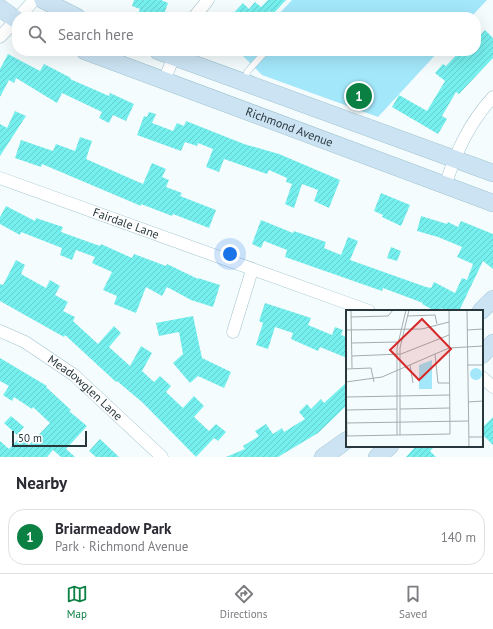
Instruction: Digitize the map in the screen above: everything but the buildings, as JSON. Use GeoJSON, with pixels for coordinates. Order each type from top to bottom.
{"type":"FeatureCollection","features":[{"type":"Feature","properties":{"kind":"main road"},"geometry":{"type":"LineString","coordinates":[[43,0],[67,12]]}},
{"type":"Feature","properties":{"kind":"main road"},"geometry":{"type":"LineString","coordinates":[[0,8],[12,16]]}},
{"type":"Feature","properties":{"kind":"main road","name":"Richmond Avenue"},"geometry":{"type":"LineString","coordinates":[[98,56],[493,203]]}},
{"type":"Feature","properties":{"kind":"main road"},"geometry":{"type":"LineString","coordinates":[[176,56],[244,83],[493,174]]}},
{"type":"Feature","properties":{"kind":"main road"},"geometry":{"type":"LineString","coordinates":[[482,310],[493,299]]}},
{"type":"Feature","properties":{"kind":"main road"},"geometry":{"type":"LineString","coordinates":[[483,353],[493,343]]}},
{"type":"Feature","properties":{"kind":"main road"},"geometry":{"type":"LineString","coordinates":[[323,457],[346,441]]}},
{"type":"Feature","properties":{"kind":"main road"},"geometry":{"type":"LineString","coordinates":[[377,457],[389,447]]}},
{"type":"Feature","properties":{"kind":"street"},"geometry":{"type":"LineString","coordinates":[[23,12],[34,0]]}},
{"type":"Feature","properties":{"kind":"street"},"geometry":{"type":"LineString","coordinates":[[198,12],[208,0]]}},
{"type":"Feature","properties":{"kind":"street"},"geometry":{"type":"LineString","coordinates":[[0,37],[12,24]]}},
{"type":"Feature","properties":{"kind":"street"},"geometry":{"type":"LineString","coordinates":[[164,81],[168,56]]}},
{"type":"Feature","properties":{"kind":"street"},"geometry":{"type":"LineString","coordinates":[[445,186],[454,159],[477,114],[493,97]]}},
{"type":"Feature","properties":{"kind":"street","name":"Fairdale Lane"},"geometry":{"type":"LineString","coordinates":[[0,178],[366,310]]}},
{"type":"Feature","properties":{"kind":"street"},"geometry":{"type":"LineString","coordinates":[[233,332],[252,270]]}},
{"type":"Feature","properties":{"kind":"street","name":"Meadowglen Lane"},"geometry":{"type":"LineString","coordinates":[[0,331],[25,342],[74,375],[162,457]]}},
{"type":"Feature","properties":{"kind":"street"},"geometry":{"type":"LineString","coordinates":[[483,378],[493,387]]}},
{"type":"Feature","properties":{"kind":"lane"},"geometry":{"type":"LineString","coordinates":[[244,83],[247,72],[261,56]]}},
{"type":"Feature","properties":{"kind":"shaded area"},"geometry":{"type":"Polygon","coordinates":[[[292,0],[487,0],[476,12],[281,12],[292,0]]]}},
{"type":"Feature","properties":{"kind":"shaded area"},"geometry":{"type":"Polygon","coordinates":[[[243,56],[434,56],[378,117],[262,75],[243,56]]]}},
{"type":"Feature","properties":{"kind":"place","name":"Briarmeadow Park"},"geometry":{"type":"Point","coordinates":[359,96]}}]}
